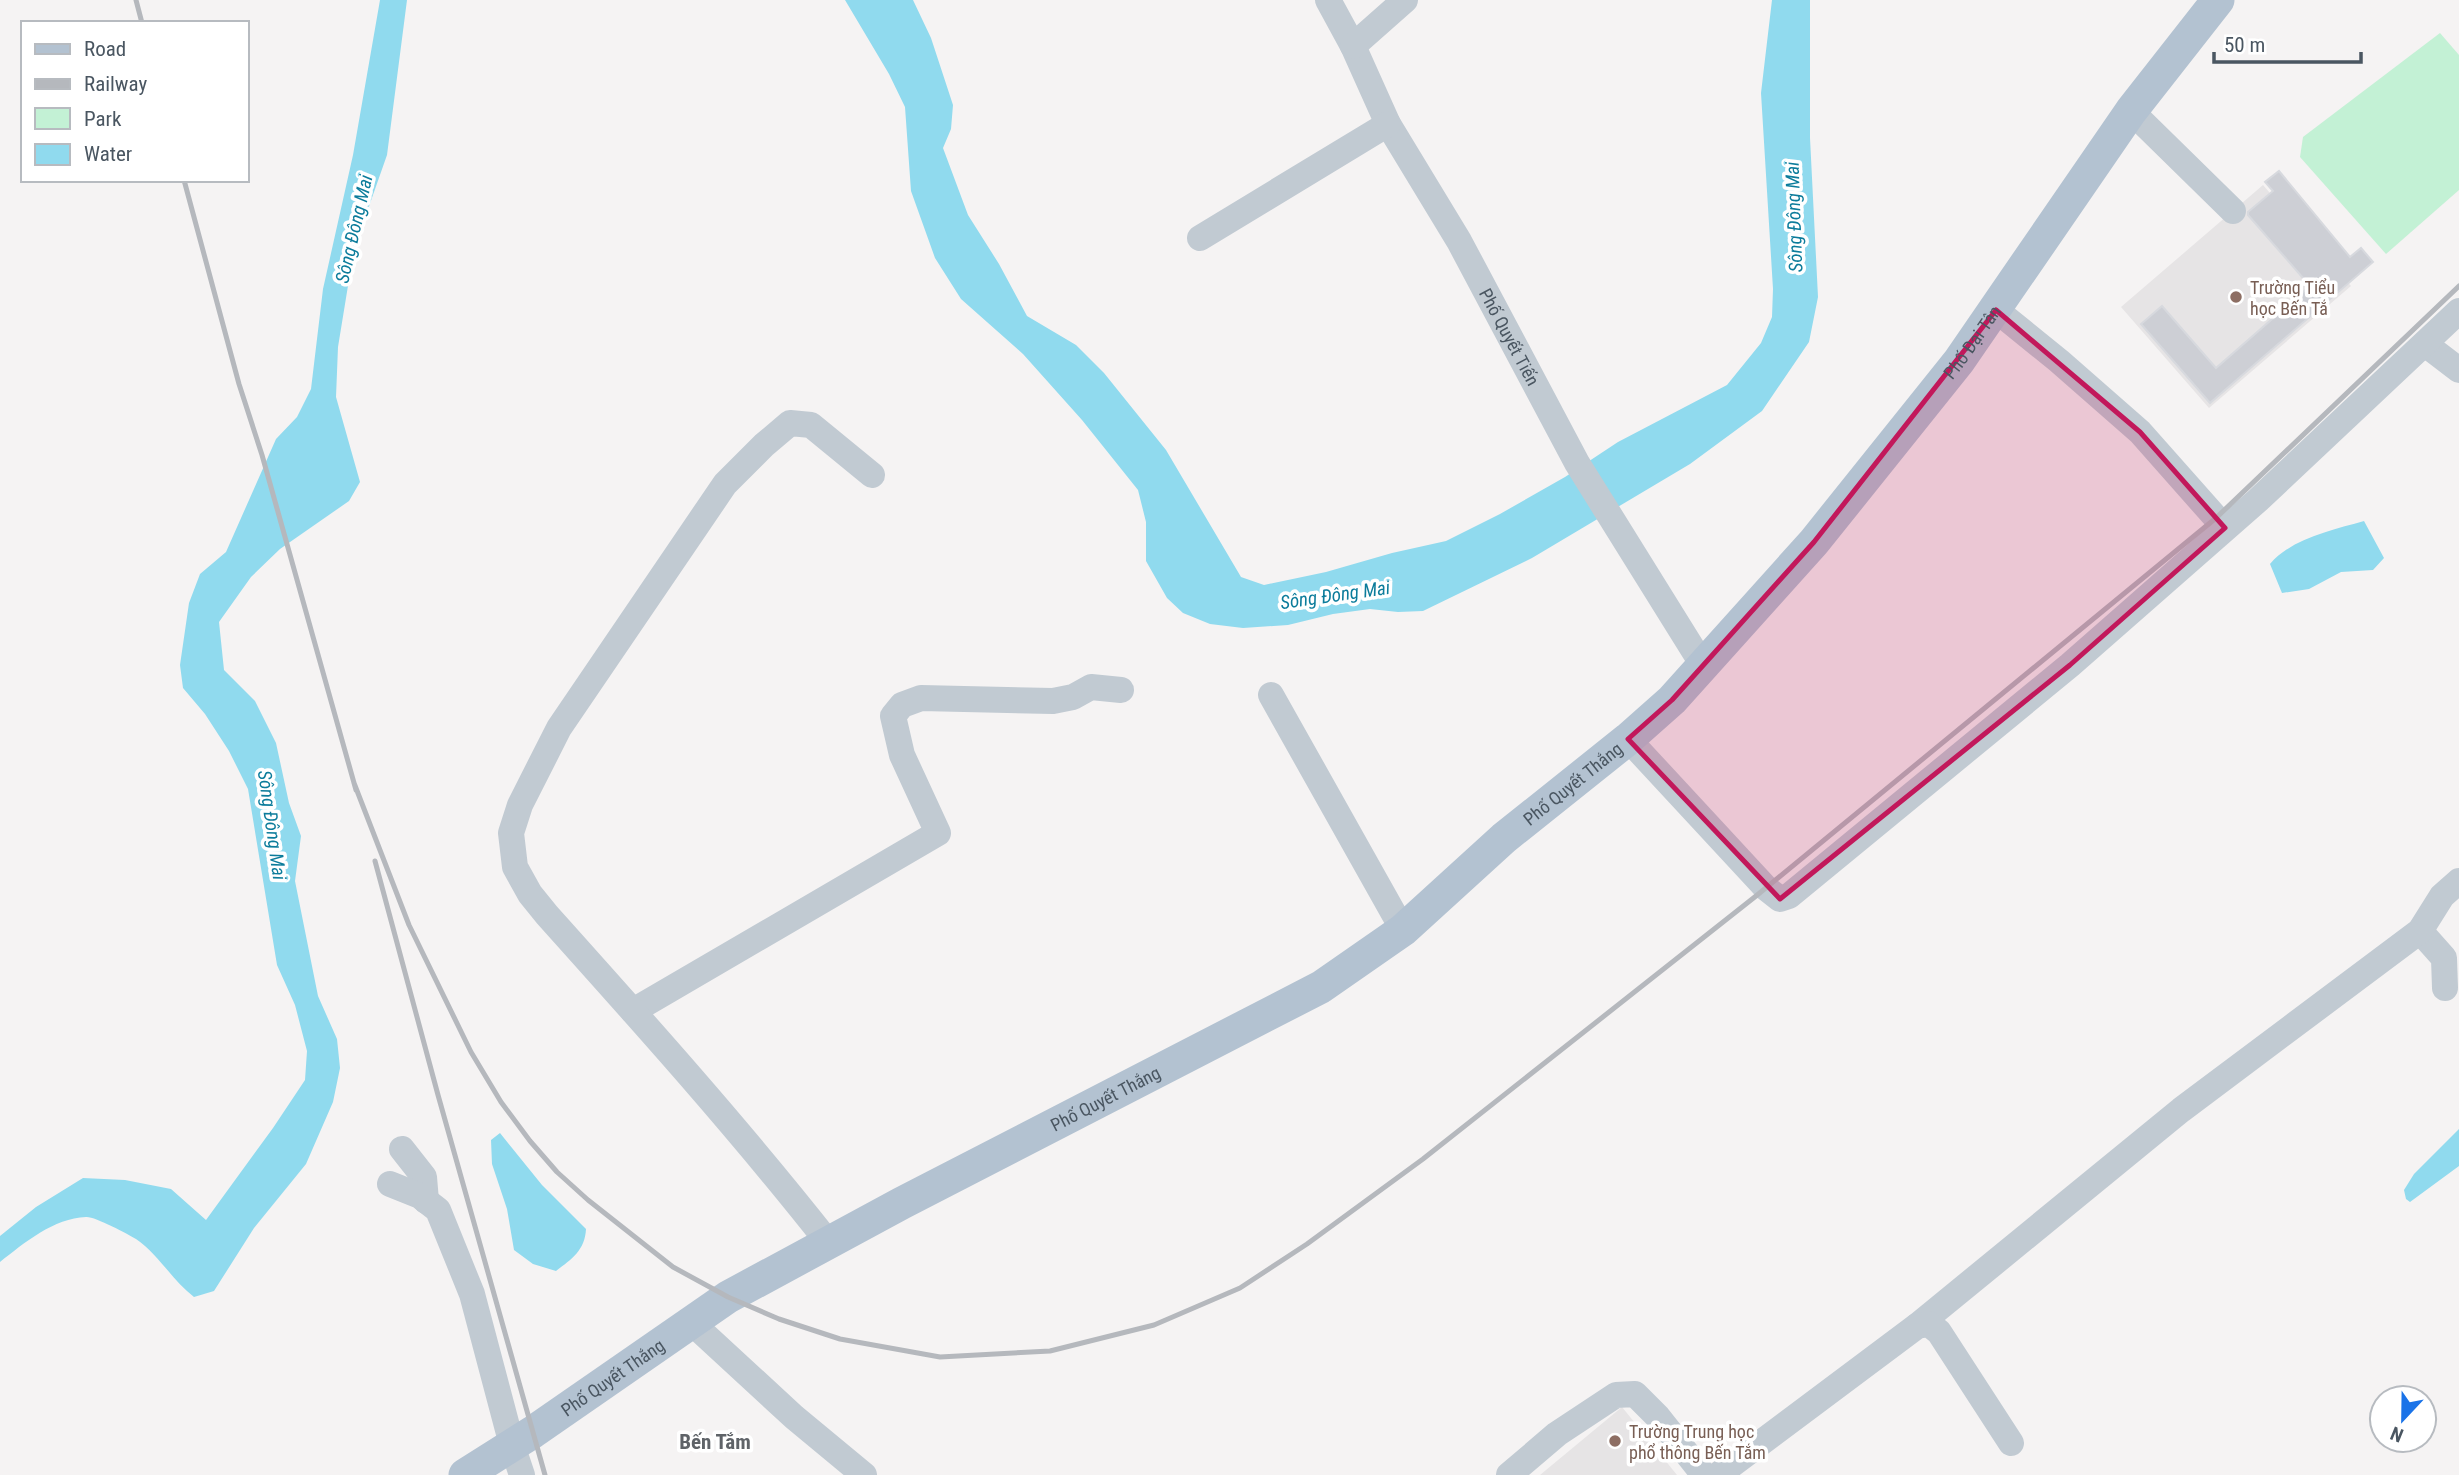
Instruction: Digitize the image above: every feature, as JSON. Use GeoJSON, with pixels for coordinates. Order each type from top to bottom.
{"type":"FeatureCollection","features":[{"type":"Feature","properties":{"kind":"main road","name":"Phố Đại Tân"},"geometry":{"type":"LineString","coordinates":[[1704,667],[1814,542],[1959,361],[2131,111],[2218,0]]}},
{"type":"Feature","properties":{"kind":"main road","name":"Phố Quyết Thắng"},"geometry":{"type":"LineString","coordinates":[[465,1475],[517,1460],[728,1297],[828,1242],[1321,987],[1403,930],[1504,838],[1628,739],[1704,667]]}},
{"type":"Feature","properties":{"kind":"street","name":"Phố Quyết Tiến"},"geometry":{"type":"LineString","coordinates":[[1328,0],[1353,46],[1388,124],[1460,241],[1577,463],[1704,667]]}},
{"type":"Feature","properties":{"kind":"street"},"geometry":{"type":"LineString","coordinates":[[1353,46],[1405,0]]}},
{"type":"Feature","properties":{"kind":"street"},"geometry":{"type":"LineString","coordinates":[[2131,111],[2233,211]]}},
{"type":"Feature","properties":{"kind":"street"},"geometry":{"type":"LineString","coordinates":[[1200,238],[1388,124]]}},
{"type":"Feature","properties":{"kind":"street"},"geometry":{"type":"LineString","coordinates":[[1996,310],[2140,432],[2225,528]]}},
{"type":"Feature","properties":{"kind":"street"},"geometry":{"type":"LineString","coordinates":[[1628,739],[1766,888],[1780,899],[1789,896],[2059,674],[2225,528],[2459,311]]}},
{"type":"Feature","properties":{"kind":"street"},"geometry":{"type":"LineString","coordinates":[[2425,344],[2459,370]]}},
{"type":"Feature","properties":{"kind":"street"},"geometry":{"type":"LineString","coordinates":[[828,1242],[763,1160],[530,894],[515,867],[511,833],[520,805],[559,727],[726,484],[764,444],[790,423],[811,425],[872,475]]}},
{"type":"Feature","properties":{"kind":"street"},"geometry":{"type":"LineString","coordinates":[[634,1012],[938,833],[902,755],[893,716],[902,705],[921,698],[1053,701],[1073,697],[1091,687],[1121,690]]}},
{"type":"Feature","properties":{"kind":"street"},"geometry":{"type":"LineString","coordinates":[[1271,695],[1403,930]]}},
{"type":"Feature","properties":{"kind":"street"},"geometry":{"type":"LineString","coordinates":[[1718,1475],[1917,1326],[2181,1110],[2420,931],[2442,896],[2459,881]]}},
{"type":"Feature","properties":{"kind":"street"},"geometry":{"type":"LineString","coordinates":[[2420,931],[2444,958],[2445,988]]}},
{"type":"Feature","properties":{"kind":"street"},"geometry":{"type":"LineString","coordinates":[[402,1149],[424,1177],[426,1201]]}},
{"type":"Feature","properties":{"kind":"street"},"geometry":{"type":"LineString","coordinates":[[390,1184],[419,1196],[438,1210],[468,1283],[517,1460]]}},
{"type":"Feature","properties":{"kind":"street"},"geometry":{"type":"LineString","coordinates":[[692,1323],[794,1417],[864,1475]]}},
{"type":"Feature","properties":{"kind":"street"},"geometry":{"type":"LineString","coordinates":[[1917,1326],[1928,1324],[1939,1332],[2011,1443]]}},
{"type":"Feature","properties":{"kind":"street"},"geometry":{"type":"LineString","coordinates":[[1509,1475],[1557,1434],[1616,1395],[1635,1394],[1658,1417],[1704,1475]]}},
{"type":"Feature","properties":{"kind":"highlighted area"},"geometry":{"type":"Polygon","coordinates":[[[1996,310],[2140,432],[2225,528],[2070,665],[1780,899],[1628,739],[1672,700],[1814,542],[1996,310]]]}},
{"type":"Feature","properties":{"kind":"shaded area","name":"Trường Tiểu học Bến Tắ"},"geometry":{"type":"Polygon","coordinates":[[[2263,185],[2351,286],[2209,408],[2121,307],[2263,185]]]}},
{"type":"Feature","properties":{"kind":"shaded area","name":"Trường Trung học phổ thông Bến Tắm"},"geometry":{"type":"Polygon","coordinates":[[[1622,1407],[1677,1475],[1540,1475],[1622,1407]]]}},
{"type":"Feature","properties":{"kind":"green space"},"geometry":{"type":"Polygon","coordinates":[[[2440,33],[2459,55],[2459,190],[2386,254],[2300,157],[2303,137],[2440,33]]]}},
{"type":"Feature","properties":{"kind":"water","name":"Sông Đông Mai"},"geometry":{"type":"Polygon","coordinates":[[[380,0],[407,0],[387,155],[354,249],[338,347],[336,397],[360,482],[349,501],[280,549],[251,577],[219,622],[224,670],[255,701],[276,743],[289,803],[301,836],[295,881],[318,996],[337,1039],[340,1068],[333,1102],[306,1164],[254,1228],[214,1291],[194,1297],[152,1252],[136,1239],[90,1217],[74,1218],[51,1227],[0,1262],[0,1236],[36,1207],[83,1178],[125,1180],[171,1189],[206,1220],[305,1080],[307,1051],[295,1005],[277,965],[248,789],[229,751],[205,714],[183,688],[180,665],[189,603],[200,574],[226,552],[276,439],[297,417],[311,389],[323,289],[353,155],[380,0]]]}},
{"type":"Feature","properties":{"kind":"water","name":"Sông Đông Mai"},"geometry":{"type":"Polygon","coordinates":[[[845,0],[913,0],[931,38],[953,105],[951,129],[943,148],[968,215],[1027,316],[1076,345],[1104,373],[1166,450],[1241,577],[1264,585],[1446,541],[1565,477],[1618,442],[1727,385],[1761,343],[1772,317],[1773,289],[1761,93],[1772,0],[1810,0],[1810,138],[1818,297],[1809,342],[1762,411],[1690,464],[1532,558],[1423,611],[1370,609],[1333,614],[1288,625],[1243,628],[1210,624],[1183,613],[1167,598],[1146,561],[1146,522],[1138,490],[1082,420],[1023,354],[961,299],[935,258],[911,191],[905,107],[889,74],[845,0]]]}},
{"type":"Feature","properties":{"kind":"water"},"geometry":{"type":"Polygon","coordinates":[[[2364,521],[2384,558],[2373,570],[2341,572],[2309,589],[2282,593],[2270,564],[2279,555],[2301,541],[2364,521]]]}},
{"type":"Feature","properties":{"kind":"water"},"geometry":{"type":"Polygon","coordinates":[[[2459,1129],[2459,1166],[2410,1202],[2406,1199],[2404,1190],[2414,1174],[2459,1129]]]}},
{"type":"Feature","properties":{"kind":"water"},"geometry":{"type":"Polygon","coordinates":[[[500,1133],[542,1185],[586,1229],[580,1248],[556,1271],[533,1264],[514,1250],[507,1209],[492,1164],[491,1140],[500,1133]]]}},
{"type":"Feature","properties":{"kind":"building"},"geometry":{"type":"Polygon","coordinates":[[[2279,171],[2350,257],[2361,248],[2373,262],[2210,403],[2141,324],[2162,306],[2216,368],[2310,286],[2248,215],[2248,212],[2273,191],[2265,182],[2279,171]]]}},
{"type":"Feature","properties":{"kind":"railway"},"geometry":{"type":"LineString","coordinates":[[136,0],[141,21]]}},
{"type":"Feature","properties":{"kind":"railway"},"geometry":{"type":"LineString","coordinates":[[185,182],[239,384],[262,455],[356,790]]}},
{"type":"Feature","properties":{"kind":"railway"},"geometry":{"type":"LineString","coordinates":[[354,783],[409,925],[471,1052],[501,1102],[530,1141],[557,1172],[588,1200],[673,1267],[728,1297],[779,1319],[840,1339],[940,1357],[1050,1351],[1154,1325],[1240,1288],[1307,1244],[1423,1159],[1756,896],[2216,518],[2459,286]]}},
{"type":"Feature","properties":{"kind":"railway"},"geometry":{"type":"LineString","coordinates":[[375,861],[545,1475]]}},
{"type":"Feature","properties":{"kind":"place","name":"Trường Tiểu học Bến Tắ"},"geometry":{"type":"Point","coordinates":[2236,297]}},
{"type":"Feature","properties":{"kind":"place","name":"Trường Trung học phổ thông Bến Tắm"},"geometry":{"type":"Point","coordinates":[1615,1441]}},
{"type":"Feature","properties":{"kind":"district","name":"Bến Tắm"},"geometry":{"type":"Point","coordinates":[715,1442]}}]}
